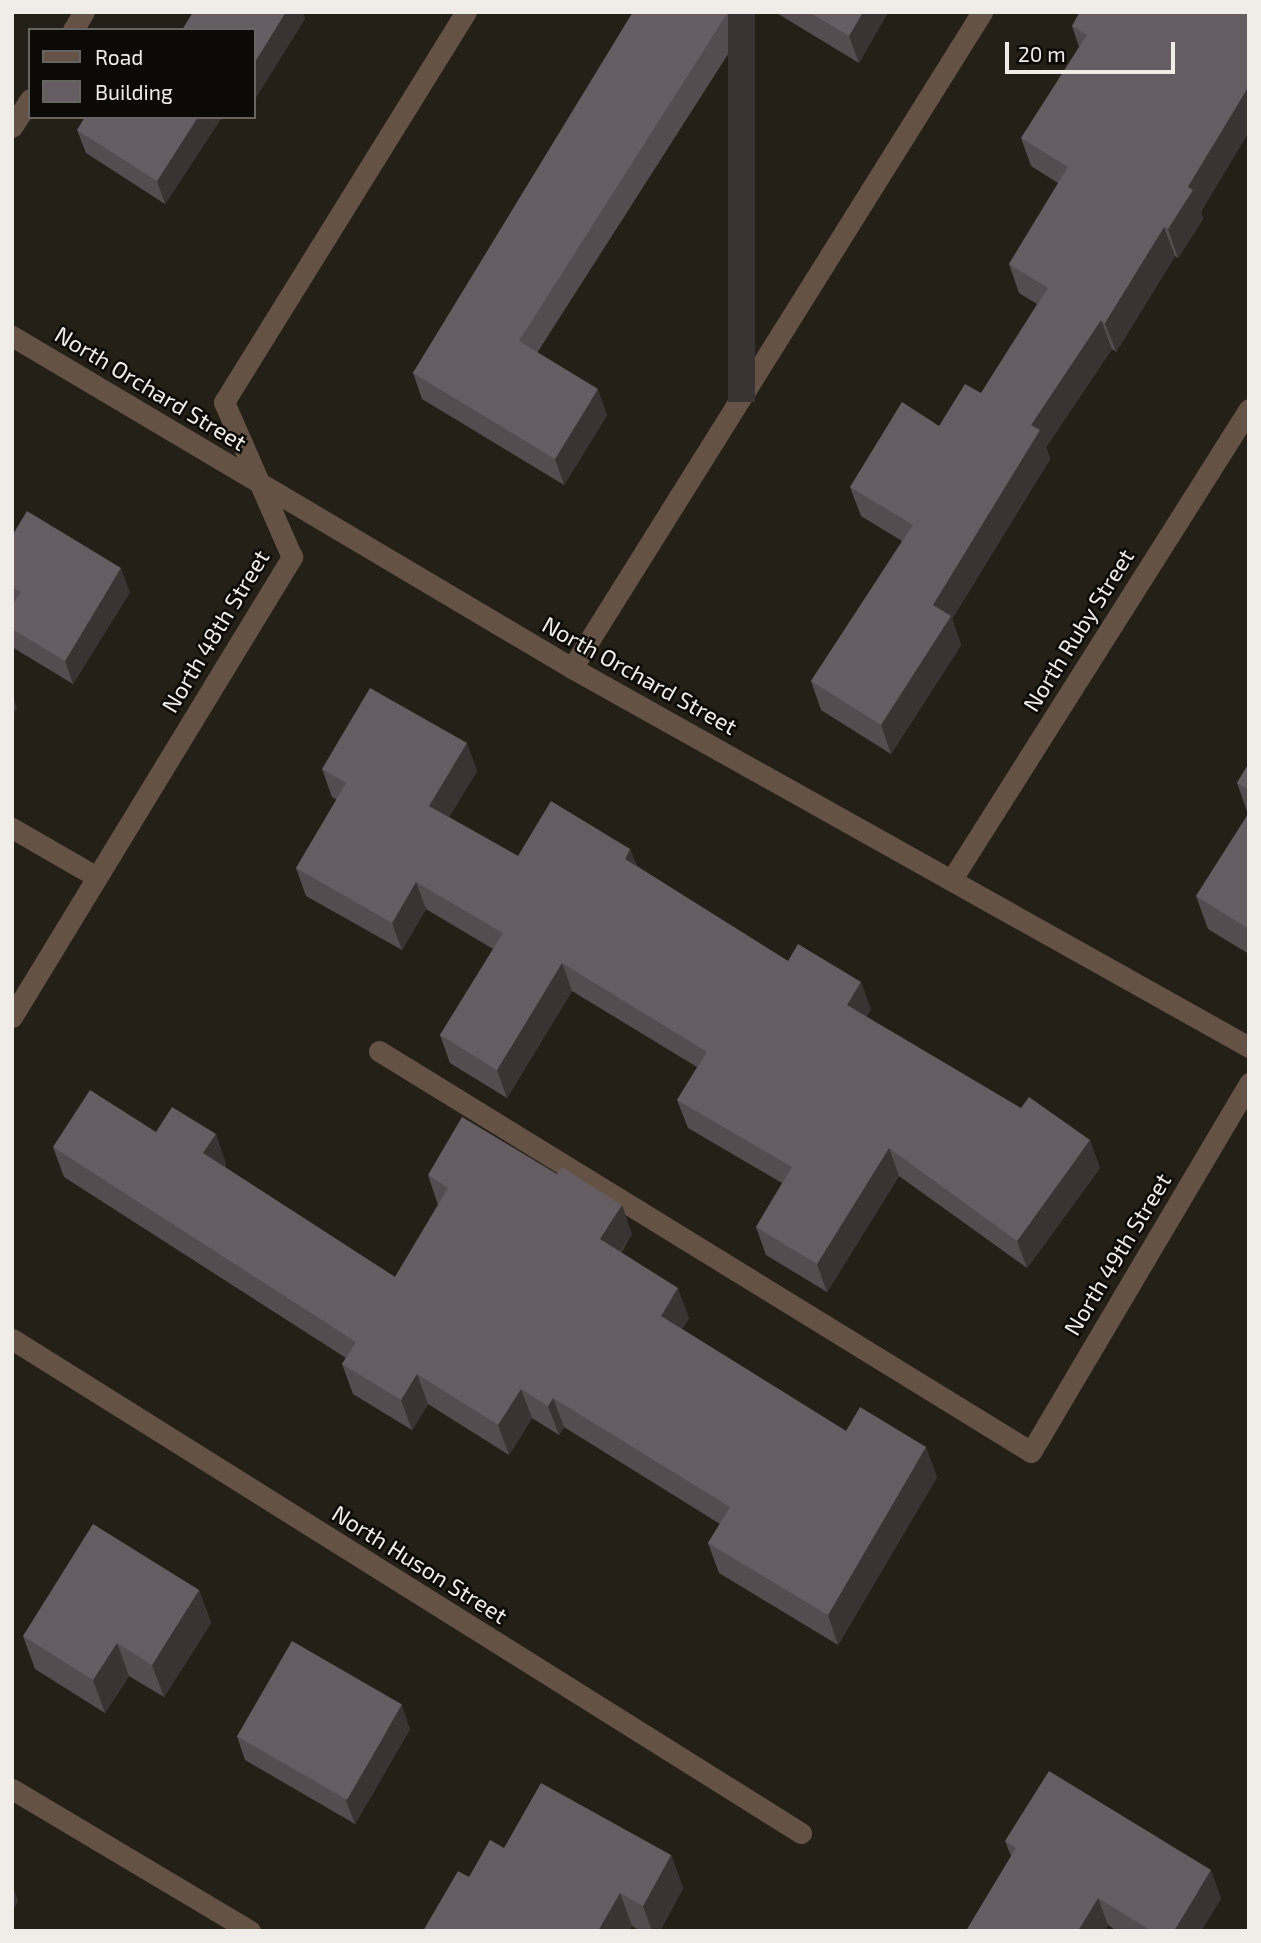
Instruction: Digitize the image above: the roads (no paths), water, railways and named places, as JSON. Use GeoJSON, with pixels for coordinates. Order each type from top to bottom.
{"type":"FeatureCollection","features":[{"type":"Feature","properties":{"kind":"street"},"geometry":{"type":"LineString","coordinates":[[74,28],[84,12]]}},
{"type":"Feature","properties":{"kind":"street","name":"North 48th Street"},"geometry":{"type":"LineString","coordinates":[[12,1017],[292,557],[255,481],[224,402],[466,12]]}},
{"type":"Feature","properties":{"kind":"street"},"geometry":{"type":"LineString","coordinates":[[572,668],[982,12]]}},
{"type":"Feature","properties":{"kind":"street"},"geometry":{"type":"LineString","coordinates":[[12,127],[28,102]]}},
{"type":"Feature","properties":{"kind":"street","name":"North Orchard Street"},"geometry":{"type":"LineString","coordinates":[[12,336],[572,668],[1249,1046]]}},
{"type":"Feature","properties":{"kind":"street","name":"North Ruby Street"},"geometry":{"type":"LineString","coordinates":[[952,879],[1249,409]]}},
{"type":"Feature","properties":{"kind":"street"},"geometry":{"type":"LineString","coordinates":[[12,828],[97,877]]}},
{"type":"Feature","properties":{"kind":"street","name":"North 49th Street"},"geometry":{"type":"LineString","coordinates":[[379,1051],[1031,1452],[1249,1083]]}},
{"type":"Feature","properties":{"kind":"street","name":"North Huson Street"},"geometry":{"type":"LineString","coordinates":[[12,1339],[801,1833]]}},
{"type":"Feature","properties":{"kind":"street"},"geometry":{"type":"LineString","coordinates":[[12,1789],[250,1931]]}}]}
